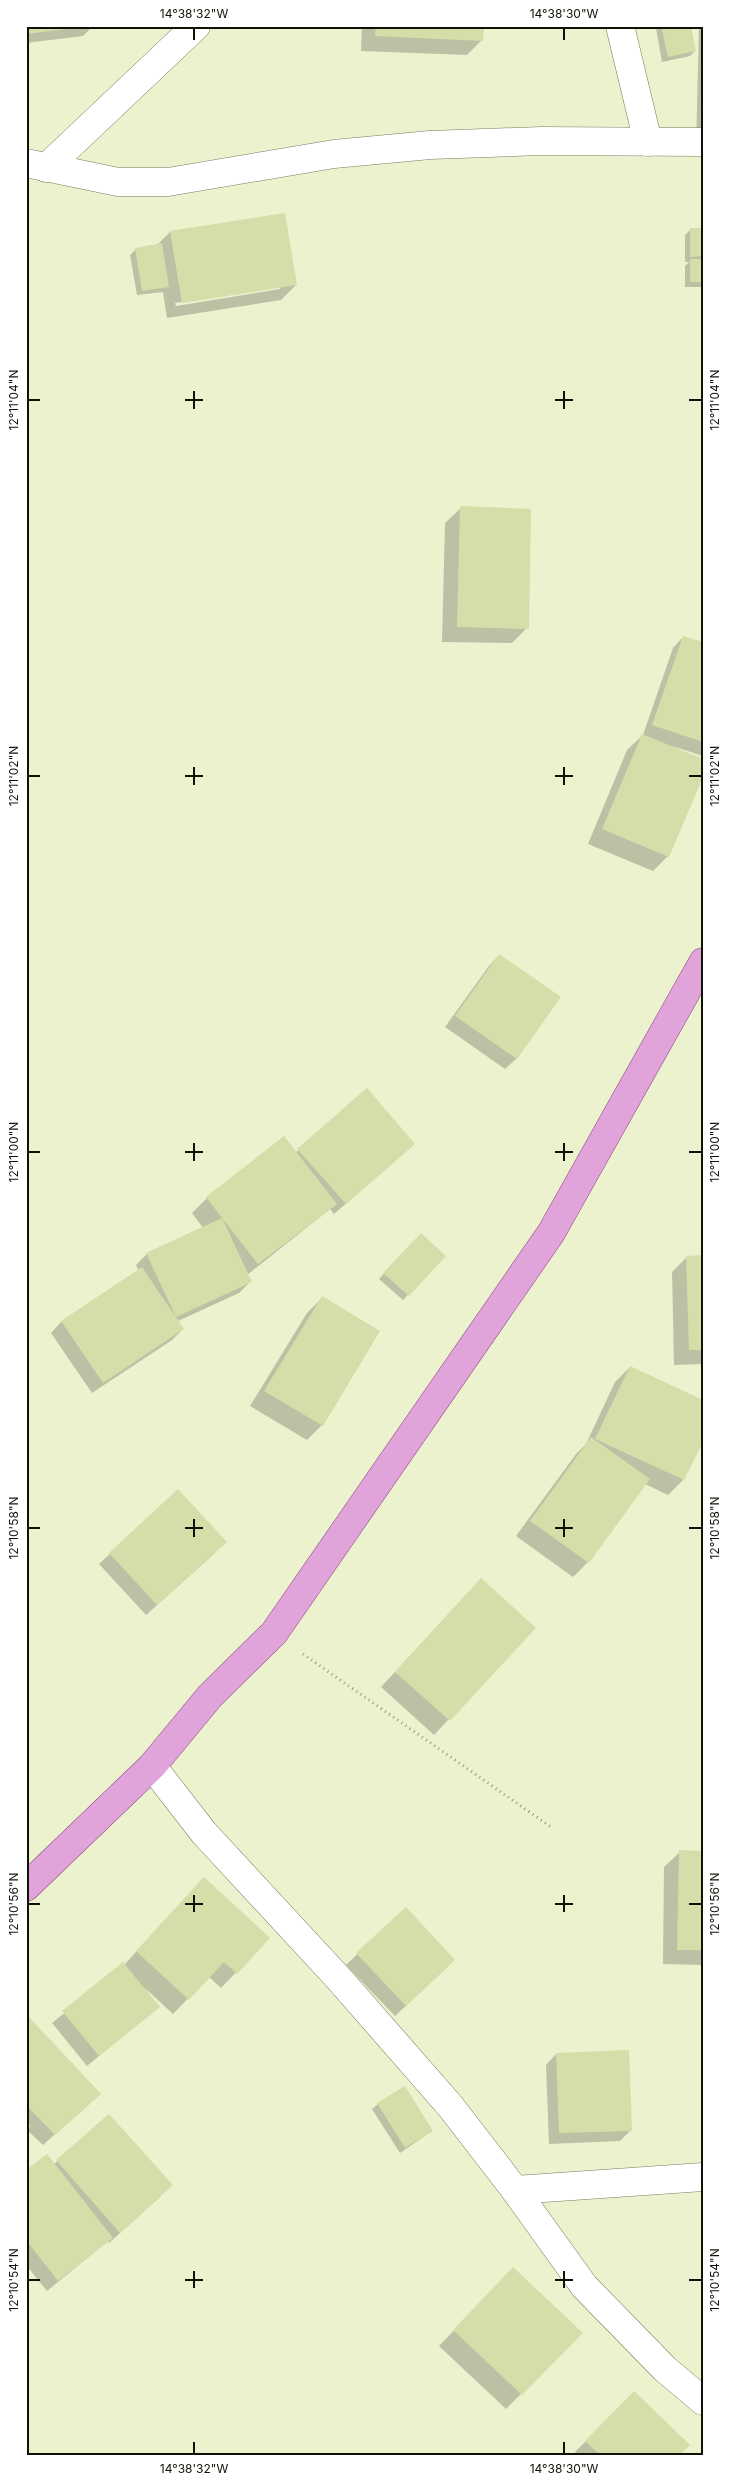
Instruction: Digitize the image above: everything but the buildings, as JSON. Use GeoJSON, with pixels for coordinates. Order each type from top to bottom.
{"type":"FeatureCollection","features":[{"type":"Feature","properties":{"kind":"main road"},"geometry":{"type":"LineString","coordinates":[[26,1887],[152,1766],[210,1696],[274,1633],[551,1233],[703,962]]}},
{"type":"Feature","properties":{"kind":"street"},"geometry":{"type":"LineString","coordinates":[[36,166],[196,26]]}},
{"type":"Feature","properties":{"kind":"street"},"geometry":{"type":"LineString","coordinates":[[620,26],[648,142]]}},
{"type":"Feature","properties":{"kind":"street"},"geometry":{"type":"LineString","coordinates":[[36,166],[118,182],[168,182],[334,154],[430,145],[541,141],[703,142]]}},
{"type":"Feature","properties":{"kind":"street"},"geometry":{"type":"LineString","coordinates":[[152,1766],[204,1833],[341,1981],[451,2107],[515,2190],[584,2286],[665,2370],[703,2401]]}},
{"type":"Feature","properties":{"kind":"street"},"geometry":{"type":"LineString","coordinates":[[515,2190],[703,2176]]}},
{"type":"Feature","properties":{"kind":"path"},"geometry":{"type":"LineString","coordinates":[[274,1633],[550,1827]]}}]}
